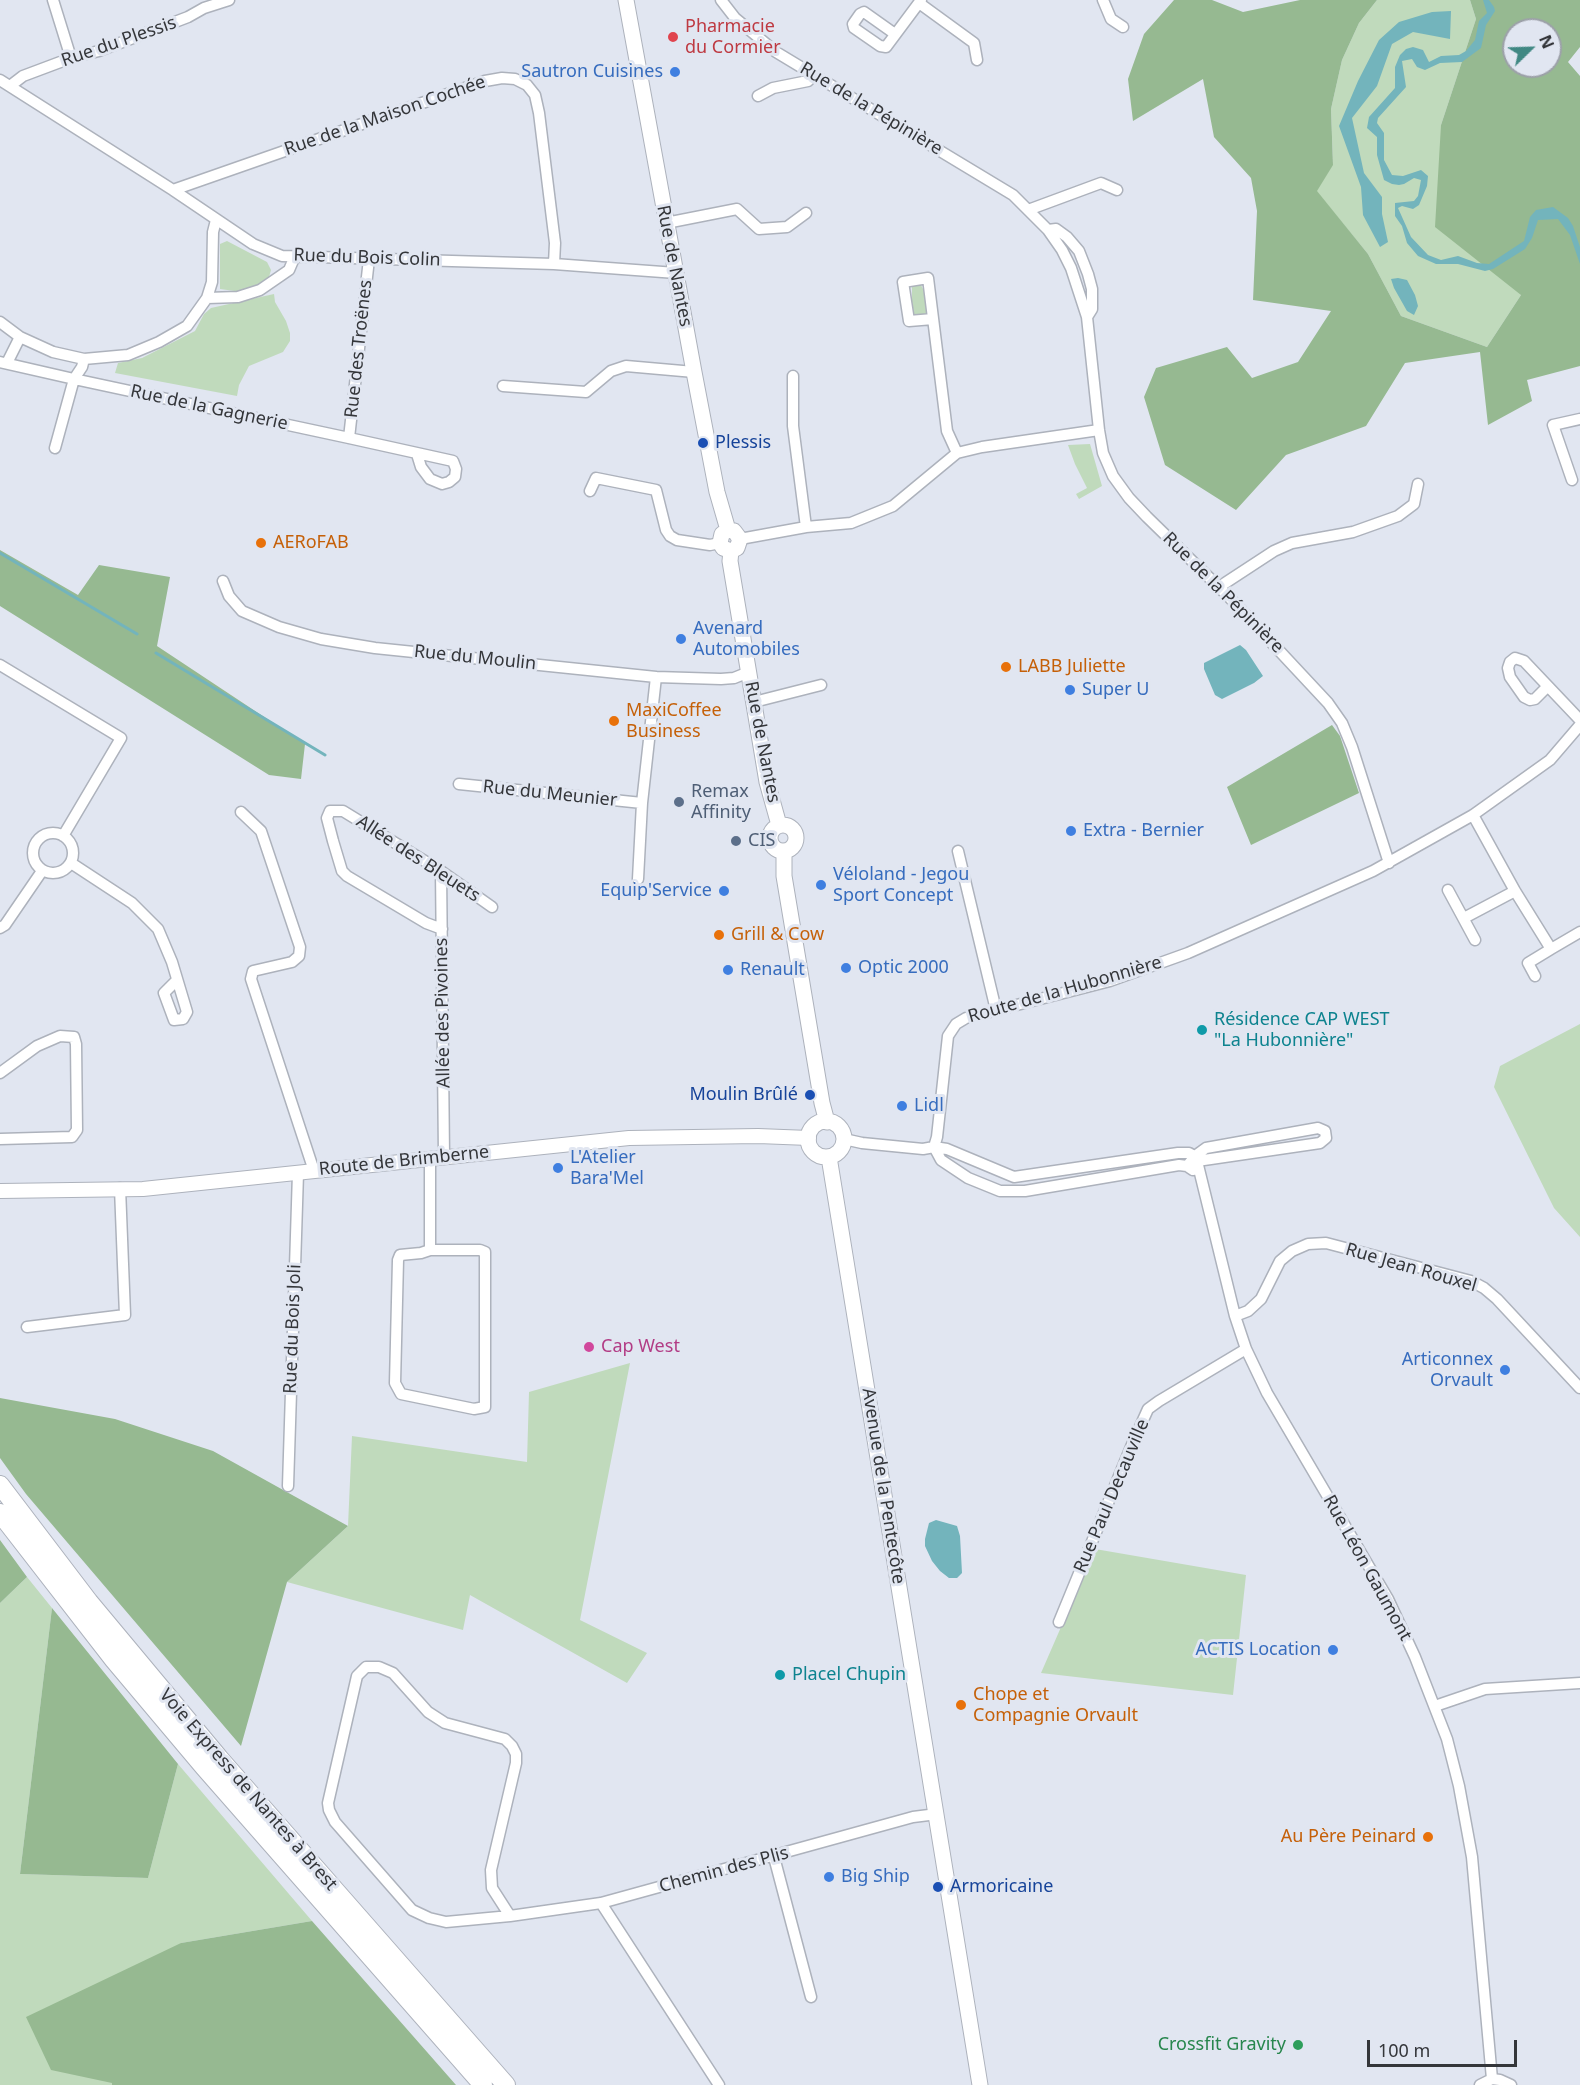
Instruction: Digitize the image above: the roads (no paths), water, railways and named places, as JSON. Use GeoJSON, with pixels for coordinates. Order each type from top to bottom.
{"type":"FeatureCollection","features":[{"type":"Feature","properties":{"kind":"highway","name":"Voie Express de Nantes à Brest"},"geometry":{"type":"LineString","coordinates":[[0,1485],[89,1602],[205,1741],[507,2085]]}},
{"type":"Feature","properties":{"kind":"highway","name":"Voie Express de Nantes à Brest"},"geometry":{"type":"LineString","coordinates":[[0,1513],[73,1608],[175,1732],[483,2085]]}},
{"type":"Feature","properties":{"kind":"main road","name":"Rue de Nantes"},"geometry":{"type":"LineString","coordinates":[[626,0],[717,492],[730,541],[730,561],[767,782],[779,825],[792,828],[796,835],[794,846],[784,852],[784,876],[827,1122]]}},
{"type":"Feature","properties":{"kind":"main road"},"geometry":{"type":"LineString","coordinates":[[827,1122],[832,1122],[841,1129],[844,1139],[841,1149],[829,1157],[824,1157],[814,1152],[809,1138],[812,1128],[827,1122]]}},
{"type":"Feature","properties":{"kind":"main road","name":"Avenue de la Pentecôte"},"geometry":{"type":"LineString","coordinates":[[829,1157],[965,1996]]}},
{"type":"Feature","properties":{"kind":"main road"},"geometry":{"type":"LineString","coordinates":[[965,1996],[969,2085]]}},
{"type":"Feature","properties":{"kind":"main road"},"geometry":{"type":"LineString","coordinates":[[965,1996],[980,2085]]}},
{"type":"Feature","properties":{"kind":"street"},"geometry":{"type":"LineString","coordinates":[[53,0],[71,58]]}},
{"type":"Feature","properties":{"kind":"street","name":"Rue du Plessis"},"geometry":{"type":"LineString","coordinates":[[5,83],[71,58],[99,51],[229,0]]}},
{"type":"Feature","properties":{"kind":"street","name":"Rue de la Pépinière"},"geometry":{"type":"LineString","coordinates":[[721,0],[735,18],[776,52],[1012,195],[1048,230],[1071,268],[1087,316],[1099,430],[1103,453],[1113,476],[1129,498],[1219,587],[1307,678],[1328,703],[1342,723],[1352,747],[1389,863]]}},
{"type":"Feature","properties":{"kind":"street"},"geometry":{"type":"LineString","coordinates":[[1103,0],[1111,19],[1124,27]]}},
{"type":"Feature","properties":{"kind":"street"},"geometry":{"type":"LineString","coordinates":[[895,34],[920,1],[974,43],[977,60]]}},
{"type":"Feature","properties":{"kind":"street"},"geometry":{"type":"LineString","coordinates":[[758,96],[773,88],[808,81],[814,75]]}},
{"type":"Feature","properties":{"kind":"street","name":"Rue de la Maison Cochée"},"geometry":{"type":"LineString","coordinates":[[173,190],[484,81],[502,78],[515,79],[527,85],[535,95],[539,113],[555,243],[554,264]]}},
{"type":"Feature","properties":{"kind":"street","name":"Rue du Bois Colin"},"geometry":{"type":"LineString","coordinates":[[5,83],[253,244],[282,256],[554,264],[676,273]]}},
{"type":"Feature","properties":{"kind":"street"},"geometry":{"type":"LineString","coordinates":[[1028,210],[1101,183],[1117,190]]}},
{"type":"Feature","properties":{"kind":"street"},"geometry":{"type":"LineString","coordinates":[[666,223],[737,209],[759,229],[787,227],[807,213]]}},
{"type":"Feature","properties":{"kind":"street"},"geometry":{"type":"LineString","coordinates":[[0,322],[20,337],[52,352],[84,359],[128,355],[159,342],[187,326],[207,298],[212,282],[213,232],[216,220]]}},
{"type":"Feature","properties":{"kind":"street"},"geometry":{"type":"LineString","coordinates":[[207,298],[238,297],[260,290],[289,270],[295,256]]}},
{"type":"Feature","properties":{"kind":"street","name":"Rue des Troënes"},"geometry":{"type":"LineString","coordinates":[[349,438],[369,259]]}},
{"type":"Feature","properties":{"kind":"street"},"geometry":{"type":"LineString","coordinates":[[933,319],[947,431],[957,453]]}},
{"type":"Feature","properties":{"kind":"street"},"geometry":{"type":"LineString","coordinates":[[3,363],[20,337]]}},
{"type":"Feature","properties":{"kind":"street"},"geometry":{"type":"LineString","coordinates":[[55,448],[74,379],[84,359]]}},
{"type":"Feature","properties":{"kind":"street","name":"Rue de la Gagnerie"},"geometry":{"type":"LineString","coordinates":[[3,363],[417,454]]}},
{"type":"Feature","properties":{"kind":"street"},"geometry":{"type":"LineString","coordinates":[[503,386],[586,392],[611,371],[626,366],[694,372]]}},
{"type":"Feature","properties":{"kind":"street"},"geometry":{"type":"LineString","coordinates":[[793,376],[793,426],[806,527]]}},
{"type":"Feature","properties":{"kind":"street"},"geometry":{"type":"LineString","coordinates":[[1572,480],[1553,425],[1580,419]]}},
{"type":"Feature","properties":{"kind":"street"},"geometry":{"type":"LineString","coordinates":[[590,491],[596,478],[656,490],[666,530],[670,536],[677,540],[710,546],[806,527],[851,523],[893,506],[957,453],[982,447],[1099,430]]}},
{"type":"Feature","properties":{"kind":"street"},"geometry":{"type":"LineString","coordinates":[[1219,587],[1274,551],[1292,543],[1353,532],[1398,516],[1414,504],[1418,484]]}},
{"type":"Feature","properties":{"kind":"street","name":"Rue du Moulin"},"geometry":{"type":"LineString","coordinates":[[222,581],[229,596],[242,611],[279,627],[321,639],[375,648],[657,677],[721,679],[734,678],[749,672]]}},
{"type":"Feature","properties":{"kind":"street"},"geometry":{"type":"LineString","coordinates":[[1,668],[121,738],[63,836]]}},
{"type":"Feature","properties":{"kind":"street","name":"Rue du Meunier"},"geometry":{"type":"LineString","coordinates":[[638,879],[642,803],[657,677]]}},
{"type":"Feature","properties":{"kind":"street"},"geometry":{"type":"LineString","coordinates":[[754,702],[821,685]]}},
{"type":"Feature","properties":{"kind":"street"},"geometry":{"type":"LineString","coordinates":[[1547,687],[1580,720]]}},
{"type":"Feature","properties":{"kind":"street","name":"Route de la Hubonnière"},"geometry":{"type":"LineString","coordinates":[[934,1147],[948,1036],[956,1024],[966,1018],[1110,981],[1188,953],[1389,863],[1473,815],[1550,760],[1580,725]]}},
{"type":"Feature","properties":{"kind":"street","name":"Rue du Meunier"},"geometry":{"type":"LineString","coordinates":[[459,784],[642,803]]}},
{"type":"Feature","properties":{"kind":"street","name":"Allée des Bleuets"},"geometry":{"type":"LineString","coordinates":[[442,929],[426,923],[342,871],[327,818],[330,811],[343,811],[441,870],[492,906]]}},
{"type":"Feature","properties":{"kind":"street"},"geometry":{"type":"LineString","coordinates":[[241,812],[261,831],[300,947],[299,956],[292,962],[253,971],[251,979],[314,1171]]}},
{"type":"Feature","properties":{"kind":"street"},"geometry":{"type":"LineString","coordinates":[[1473,815],[1515,891],[1551,949]]}},
{"type":"Feature","properties":{"kind":"street"},"geometry":{"type":"LineString","coordinates":[[45,835],[63,836],[71,845],[70,862],[61,872],[42,871],[33,855],[35,843],[45,835]]}},
{"type":"Feature","properties":{"kind":"street"},"geometry":{"type":"LineString","coordinates":[[958,850],[963,863],[996,1010]]}},
{"type":"Feature","properties":{"kind":"street"},"geometry":{"type":"LineString","coordinates":[[70,862],[132,903],[158,929],[177,980]]}},
{"type":"Feature","properties":{"kind":"street","name":"Allée des Pivoines"},"geometry":{"type":"LineString","coordinates":[[430,1250],[437,1157],[442,929],[441,870]]}},
{"type":"Feature","properties":{"kind":"street"},"geometry":{"type":"LineString","coordinates":[[0,928],[5,925],[42,871]]}},
{"type":"Feature","properties":{"kind":"street"},"geometry":{"type":"LineString","coordinates":[[1448,890],[1475,940]]}},
{"type":"Feature","properties":{"kind":"street"},"geometry":{"type":"LineString","coordinates":[[1464,918],[1515,891]]}},
{"type":"Feature","properties":{"kind":"street"},"geometry":{"type":"LineString","coordinates":[[1535,976],[1528,963],[1580,932]]}},
{"type":"Feature","properties":{"kind":"street"},"geometry":{"type":"LineString","coordinates":[[0,1073],[37,1046],[60,1036],[74,1037],[77,1130],[72,1137],[0,1139]]}},
{"type":"Feature","properties":{"kind":"street"},"geometry":{"type":"LineString","coordinates":[[844,1139],[923,1149],[934,1147],[947,1149],[1014,1178],[1190,1160],[1320,1143],[1326,1138],[1325,1131],[1318,1128],[1206,1148],[1190,1160],[1025,1191],[1000,1191],[976,1181],[941,1160],[934,1147]]}},
{"type":"Feature","properties":{"kind":"street","name":"Route de Brimberne"},"geometry":{"type":"LineString","coordinates":[[0,1191],[143,1189],[629,1138],[758,1136],[809,1138]]}},
{"type":"Feature","properties":{"kind":"street","name":"Rue Léon Gaumont"},"geometry":{"type":"LineString","coordinates":[[1190,1160],[1201,1179],[1235,1317],[1246,1349],[1267,1393],[1388,1599],[1415,1657],[1449,1748],[1468,1829],[1492,2079]]}},
{"type":"Feature","properties":{"kind":"street"},"geometry":{"type":"LineString","coordinates":[[976,1181],[987,1182],[989,1177],[984,1165]]}},
{"type":"Feature","properties":{"kind":"street"},"geometry":{"type":"LineString","coordinates":[[976,1181],[972,1167],[984,1165]]}},
{"type":"Feature","properties":{"kind":"street","name":"Rue du Bois Joli"},"geometry":{"type":"LineString","coordinates":[[288,1486],[298,1173]]}},
{"type":"Feature","properties":{"kind":"street"},"geometry":{"type":"LineString","coordinates":[[27,1327],[125,1315],[120,1188]]}},
{"type":"Feature","properties":{"kind":"street","name":"Rue Jean Rouxel"},"geometry":{"type":"LineString","coordinates":[[1235,1317],[1248,1311],[1261,1299],[1280,1261],[1292,1251],[1308,1244],[1326,1243],[1471,1281],[1484,1288],[1580,1388]]}},
{"type":"Feature","properties":{"kind":"street"},"geometry":{"type":"LineString","coordinates":[[430,1250],[480,1250],[485,1252],[485,1407],[474,1409],[401,1395],[395,1383],[398,1260],[400,1255],[430,1250]]}},
{"type":"Feature","properties":{"kind":"street","name":"Rue Paul Decauville"},"geometry":{"type":"LineString","coordinates":[[1059,1622],[1148,1409],[1246,1349]]}},
{"type":"Feature","properties":{"kind":"street","name":"Chemin des Plis"},"geometry":{"type":"LineString","coordinates":[[510,1916],[492,1888],[490,1870],[516,1763],[516,1754],[512,1746],[506,1739],[445,1723],[429,1712],[393,1673],[379,1667],[366,1667],[357,1676],[328,1803],[335,1822],[412,1910],[429,1918],[446,1922],[510,1916],[602,1903],[913,1817],[937,1814]]}},
{"type":"Feature","properties":{"kind":"street"},"geometry":{"type":"LineString","coordinates":[[1435,1706],[1485,1689],[1580,1683]]}},
{"type":"Feature","properties":{"kind":"street"},"geometry":{"type":"LineString","coordinates":[[774,1857],[811,1997]]}},
{"type":"Feature","properties":{"kind":"street"},"geometry":{"type":"LineString","coordinates":[[602,1903],[719,2085]]}},
{"type":"Feature","properties":{"kind":"street"},"geometry":{"type":"LineString","coordinates":[[1480,2085],[1492,2079],[1500,2079],[1511,2085]]}},
{"type":"Feature","properties":{"kind":"water"},"geometry":{"type":"Polygon","coordinates":[[[1483,0],[1489,0],[1495,11],[1486,25],[1481,48],[1462,62],[1440,63],[1425,70],[1417,67],[1412,59],[1402,61],[1406,87],[1378,118],[1377,123],[1384,133],[1384,160],[1392,175],[1403,176],[1421,170],[1428,176],[1427,186],[1419,205],[1413,209],[1402,206],[1398,208],[1411,237],[1428,255],[1441,260],[1458,256],[1477,263],[1489,264],[1524,241],[1530,217],[1536,210],[1553,207],[1568,218],[1573,226],[1580,247],[1580,264],[1570,235],[1558,219],[1538,220],[1532,238],[1525,249],[1493,269],[1485,271],[1458,264],[1436,264],[1418,256],[1407,243],[1402,226],[1395,216],[1395,203],[1414,201],[1418,196],[1421,180],[1414,178],[1399,185],[1384,180],[1377,155],[1377,137],[1367,128],[1369,117],[1395,88],[1395,67],[1400,55],[1406,49],[1413,47],[1423,50],[1429,62],[1441,56],[1459,55],[1466,51],[1475,40],[1479,21],[1487,13],[1483,0]]]}},
{"type":"Feature","properties":{"kind":"water"},"geometry":{"type":"Polygon","coordinates":[[[1451,11],[1450,39],[1413,32],[1392,44],[1377,86],[1352,118],[1364,173],[1382,197],[1382,214],[1388,242],[1380,247],[1363,215],[1361,187],[1339,126],[1379,40],[1399,22],[1432,12],[1451,11]]]}},
{"type":"Feature","properties":{"kind":"water"},"geometry":{"type":"Polygon","coordinates":[[[1391,279],[1407,280],[1415,295],[1418,306],[1414,315],[1407,311],[1394,288],[1391,279]]]}},
{"type":"Feature","properties":{"kind":"water"},"geometry":{"type":"Polygon","coordinates":[[[1240,645],[1246,650],[1263,676],[1222,699],[1215,695],[1204,669],[1204,663],[1240,645]]]}},
{"type":"Feature","properties":{"kind":"water"},"geometry":{"type":"Polygon","coordinates":[[[936,1520],[957,1526],[960,1536],[962,1573],[957,1578],[949,1578],[940,1571],[925,1546],[929,1523],[936,1520]]]}},
{"type":"Feature","properties":{"kind":"waterway"},"geometry":{"type":"LineString","coordinates":[[0,553],[137,634]]}},
{"type":"Feature","properties":{"kind":"waterway"},"geometry":{"type":"LineString","coordinates":[[156,653],[325,755]]}},
{"type":"Feature","properties":{"kind":"place","name":"Pharmacie du Cormier"},"geometry":{"type":"Point","coordinates":[673,37]}},
{"type":"Feature","properties":{"kind":"place","name":"Sautron Cuisines"},"geometry":{"type":"Point","coordinates":[675,72]}},
{"type":"Feature","properties":{"kind":"place","name":"Plessis"},"geometry":{"type":"Point","coordinates":[703,443]}},
{"type":"Feature","properties":{"kind":"place","name":"AERoFAB"},"geometry":{"type":"Point","coordinates":[261,543]}},
{"type":"Feature","properties":{"kind":"place","name":"Avenard Automobiles"},"geometry":{"type":"Point","coordinates":[681,639]}},
{"type":"Feature","properties":{"kind":"place","name":"LABB Juliette"},"geometry":{"type":"Point","coordinates":[1006,667]}},
{"type":"Feature","properties":{"kind":"place","name":"Super U"},"geometry":{"type":"Point","coordinates":[1070,690]}},
{"type":"Feature","properties":{"kind":"place","name":"MaxiCoffee Business"},"geometry":{"type":"Point","coordinates":[614,721]}},
{"type":"Feature","properties":{"kind":"place","name":"Remax Affinity"},"geometry":{"type":"Point","coordinates":[679,802]}},
{"type":"Feature","properties":{"kind":"place","name":"Extra - Bernier"},"geometry":{"type":"Point","coordinates":[1071,831]}},
{"type":"Feature","properties":{"kind":"place","name":"CIS"},"geometry":{"type":"Point","coordinates":[736,841]}},
{"type":"Feature","properties":{"kind":"place","name":"Véloland - Jegou Sport Concept"},"geometry":{"type":"Point","coordinates":[821,885]}},
{"type":"Feature","properties":{"kind":"place","name":"Equip'Service"},"geometry":{"type":"Point","coordinates":[724,891]}},
{"type":"Feature","properties":{"kind":"place","name":"Grill & Cow"},"geometry":{"type":"Point","coordinates":[719,935]}},
{"type":"Feature","properties":{"kind":"place","name":"Optic 2000"},"geometry":{"type":"Point","coordinates":[846,968]}},
{"type":"Feature","properties":{"kind":"place","name":"Renault"},"geometry":{"type":"Point","coordinates":[728,970]}},
{"type":"Feature","properties":{"kind":"place","name":"Résidence CAP WEST \"La Hubonnière\""},"geometry":{"type":"Point","coordinates":[1202,1030]}},
{"type":"Feature","properties":{"kind":"place","name":"Moulin Brûlé"},"geometry":{"type":"Point","coordinates":[810,1095]}},
{"type":"Feature","properties":{"kind":"place","name":"Lidl"},"geometry":{"type":"Point","coordinates":[902,1106]}},
{"type":"Feature","properties":{"kind":"place","name":"L'Atelier Bara'Mel"},"geometry":{"type":"Point","coordinates":[558,1168]}},
{"type":"Feature","properties":{"kind":"place","name":"Cap West"},"geometry":{"type":"Point","coordinates":[589,1347]}},
{"type":"Feature","properties":{"kind":"place","name":"Articonnex Orvault"},"geometry":{"type":"Point","coordinates":[1505,1370]}},
{"type":"Feature","properties":{"kind":"place","name":"ACTIS Location"},"geometry":{"type":"Point","coordinates":[1333,1650]}},
{"type":"Feature","properties":{"kind":"place","name":"Placel Chupin"},"geometry":{"type":"Point","coordinates":[780,1675]}},
{"type":"Feature","properties":{"kind":"place","name":"Chope et Compagnie Orvault"},"geometry":{"type":"Point","coordinates":[961,1705]}},
{"type":"Feature","properties":{"kind":"place","name":"Au Père Peinard"},"geometry":{"type":"Point","coordinates":[1428,1837]}},
{"type":"Feature","properties":{"kind":"place","name":"Big Ship"},"geometry":{"type":"Point","coordinates":[829,1877]}},
{"type":"Feature","properties":{"kind":"place","name":"Armoricaine"},"geometry":{"type":"Point","coordinates":[938,1887]}},
{"type":"Feature","properties":{"kind":"place","name":"Crossfit Gravity"},"geometry":{"type":"Point","coordinates":[1298,2045]}}]}
